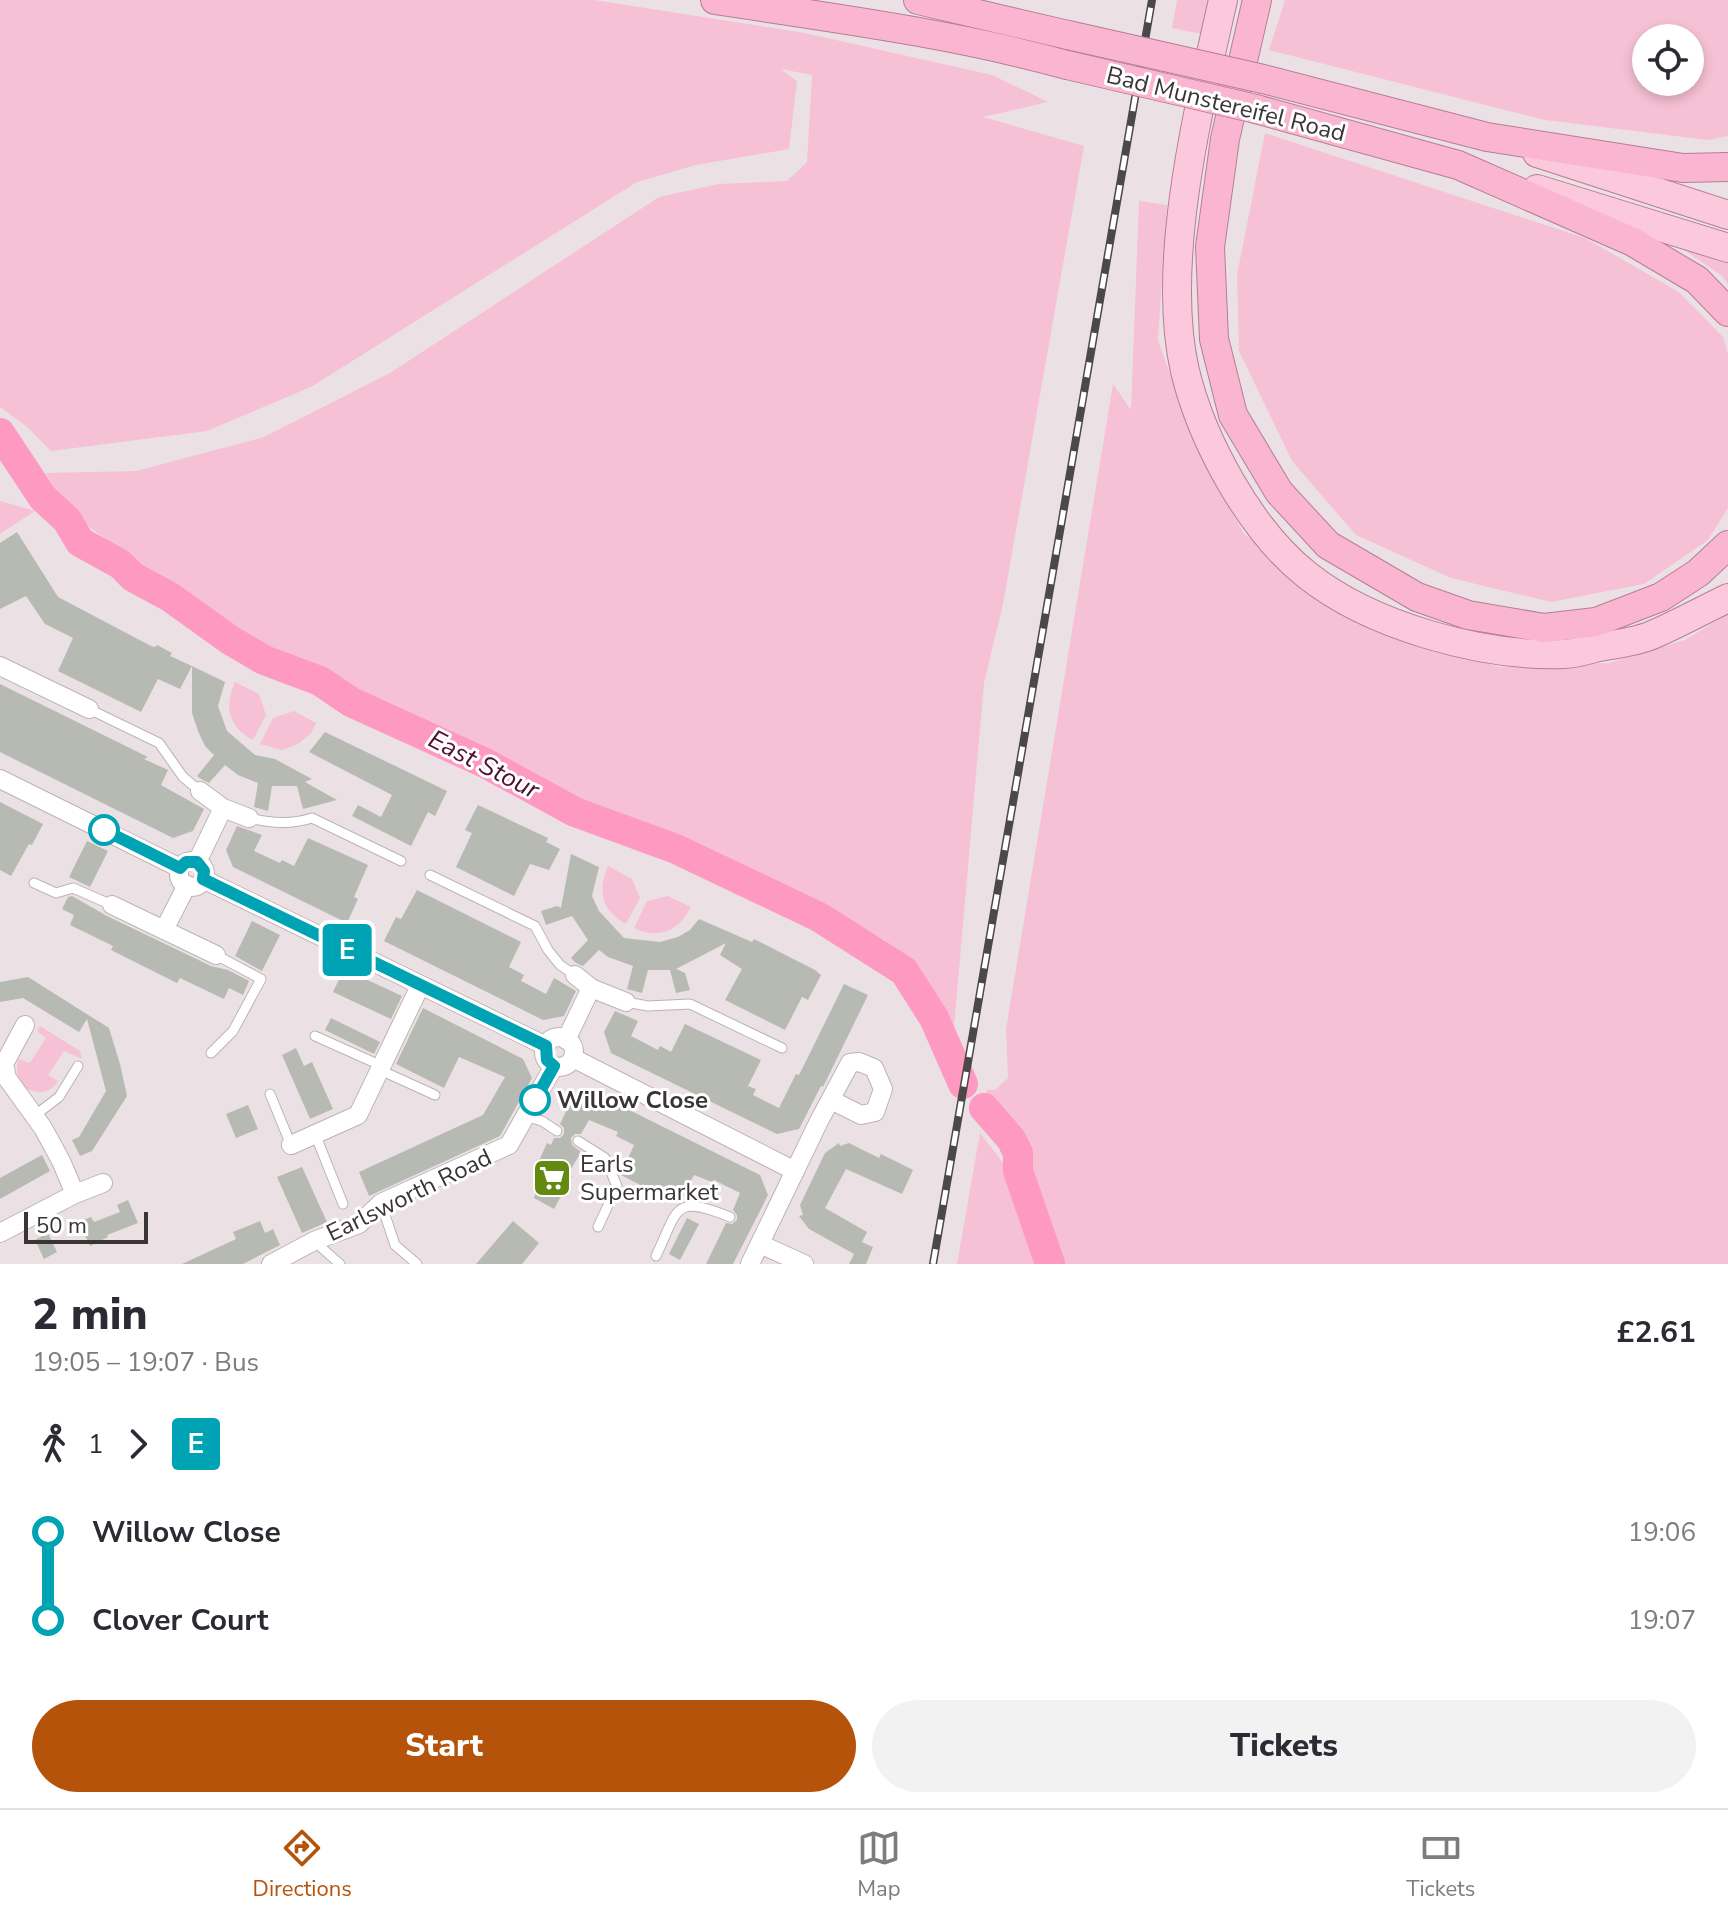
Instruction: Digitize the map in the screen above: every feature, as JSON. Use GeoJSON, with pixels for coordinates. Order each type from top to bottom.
{"type":"FeatureCollection","features":[{"type":"Feature","properties":{"kind":"highway","name":"Bad Munstereifel Road"},"geometry":{"type":"LineString","coordinates":[[715,0],[918,30],[1012,50],[1256,109],[1458,165]]}},
{"type":"Feature","properties":{"kind":"highway","name":"Bad Munstereifel Road"},"geometry":{"type":"LineString","coordinates":[[918,0],[1263,79],[1487,137]]}},
{"type":"Feature","properties":{"kind":"highway"},"geometry":{"type":"LineString","coordinates":[[1257,0],[1225,139],[1212,232],[1213,323],[1214,339],[1233,415],[1279,492],[1328,545],[1417,597],[1468,615],[1544,628],[1596,622],[1661,597],[1698,573],[1728,545]]}},
{"type":"Feature","properties":{"kind":"highway"},"geometry":{"type":"LineString","coordinates":[[1487,137],[1683,168],[1728,167]]}},
{"type":"Feature","properties":{"kind":"highway"},"geometry":{"type":"LineString","coordinates":[[1458,165],[1633,242],[1697,280],[1728,312]]}},
{"type":"Feature","properties":{"kind":"main road"},"geometry":{"type":"LineString","coordinates":[[1223,0],[1192,155],[1178,250],[1178,307],[1185,369],[1203,429],[1237,494],[1267,534],[1307,575],[1374,616],[1440,638],[1498,652],[1566,654],[1649,637],[1728,598]]}},
{"type":"Feature","properties":{"kind":"main road","name":"Bad Munstereifel Road"},"geometry":{"type":"LineString","coordinates":[[1487,137],[1728,215]]}},
{"type":"Feature","properties":{"kind":"main road","name":"Bad Munstereifel Road"},"geometry":{"type":"LineString","coordinates":[[1458,165],[1728,248]]}},
{"type":"Feature","properties":{"kind":"street"},"geometry":{"type":"LineString","coordinates":[[0,666],[89,709]]}},
{"type":"Feature","properties":{"kind":"street"},"geometry":{"type":"LineString","coordinates":[[0,779],[546,1046]]}},
{"type":"Feature","properties":{"kind":"street"},"geometry":{"type":"LineString","coordinates":[[200,791],[223,808],[249,818]]}},
{"type":"Feature","properties":{"kind":"street"},"geometry":{"type":"LineString","coordinates":[[164,930],[223,808]]}},
{"type":"Feature","properties":{"kind":"street"},"geometry":{"type":"LineString","coordinates":[[112,905],[216,955]]}},
{"type":"Feature","properties":{"kind":"street"},"geometry":{"type":"LineString","coordinates":[[575,975],[591,988],[626,1002]]}},
{"type":"Feature","properties":{"kind":"street"},"geometry":{"type":"LineString","coordinates":[[291,1145],[358,1115],[420,986]]}},
{"type":"Feature","properties":{"kind":"street"},"geometry":{"type":"LineString","coordinates":[[566,1040],[591,988]]}},
{"type":"Feature","properties":{"kind":"street"},"geometry":{"type":"LineString","coordinates":[[25,1025],[4,1064],[7,1078],[61,1161],[75,1194]]}},
{"type":"Feature","properties":{"kind":"street"},"geometry":{"type":"LineString","coordinates":[[553,1039],[566,1040],[573,1046],[573,1058],[567,1065],[554,1066],[547,1060],[546,1046],[553,1039]]}},
{"type":"Feature","properties":{"kind":"street"},"geometry":{"type":"LineString","coordinates":[[573,1058],[795,1171]]}},
{"type":"Feature","properties":{"kind":"street","name":"Earlsworth Road"},"geometry":{"type":"LineString","coordinates":[[271,1264],[314,1241],[359,1224],[381,1203],[509,1145],[554,1066]]}},
{"type":"Feature","properties":{"kind":"street"},"geometry":{"type":"LineString","coordinates":[[750,1264],[759,1235],[831,1100]]}},
{"type":"Feature","properties":{"kind":"street"},"geometry":{"type":"LineString","coordinates":[[0,1233],[103,1183]]}},
{"type":"Feature","properties":{"kind":"street"},"geometry":{"type":"LineString","coordinates":[[759,1235],[804,1264]]}},
{"type":"Feature","properties":{"kind":"lane"},"geometry":{"type":"LineString","coordinates":[[89,709],[159,743],[183,777],[200,791]]}},
{"type":"Feature","properties":{"kind":"lane"},"geometry":{"type":"LineString","coordinates":[[249,818],[270,823],[294,823],[312,818],[401,861]]}},
{"type":"Feature","properties":{"kind":"lane"},"geometry":{"type":"LineString","coordinates":[[430,875],[535,926],[560,965],[575,975]]}},
{"type":"Feature","properties":{"kind":"lane"},"geometry":{"type":"LineString","coordinates":[[34,883],[56,893],[73,888],[112,905]]}},
{"type":"Feature","properties":{"kind":"lane"},"geometry":{"type":"LineString","coordinates":[[211,1053],[233,1031],[261,979],[216,955]]}},
{"type":"Feature","properties":{"kind":"lane"},"geometry":{"type":"LineString","coordinates":[[626,1002],[648,1006],[690,1004],[782,1048]]}},
{"type":"Feature","properties":{"kind":"lane"},"geometry":{"type":"LineString","coordinates":[[315,1036],[435,1095]]}},
{"type":"Feature","properties":{"kind":"lane"},"geometry":{"type":"LineString","coordinates":[[34,1116],[59,1097],[78,1066]]}},
{"type":"Feature","properties":{"kind":"lane"},"geometry":{"type":"LineString","coordinates":[[270,1094],[291,1145]]}},
{"type":"Feature","properties":{"kind":"lane"},"geometry":{"type":"LineString","coordinates":[[527,1117],[542,1121],[557,1131]]}},
{"type":"Feature","properties":{"kind":"lane"},"geometry":{"type":"LineString","coordinates":[[315,1134],[343,1204]]}},
{"type":"Feature","properties":{"kind":"lane"},"geometry":{"type":"LineString","coordinates":[[578,1141],[605,1158],[617,1186],[598,1227]]}},
{"type":"Feature","properties":{"kind":"lane"},"geometry":{"type":"LineString","coordinates":[[381,1203],[395,1245],[417,1264]]}},
{"type":"Feature","properties":{"kind":"lane"},"geometry":{"type":"LineString","coordinates":[[656,1256],[677,1211],[688,1205],[701,1205],[730,1217]]}},
{"type":"Feature","properties":{"kind":"lane"},"geometry":{"type":"LineString","coordinates":[[314,1241],[340,1264]]}},
{"type":"Feature","properties":{"kind":"shaded area"},"geometry":{"type":"Polygon","coordinates":[[[0,0],[594,0],[805,33],[992,75],[1048,102],[983,117],[1084,146],[1003,604],[984,683],[954,1027],[885,940],[617,814],[574,802],[486,751],[267,650],[223,624],[66,510],[46,473],[136,471],[264,437],[390,373],[659,197],[719,184],[787,181],[807,162],[812,75],[781,69],[797,81],[789,149],[696,165],[637,182],[311,387],[207,431],[51,451],[26,426],[0,407],[0,0]]]}},
{"type":"Feature","properties":{"kind":"shaded area"},"geometry":{"type":"Polygon","coordinates":[[[1177,0],[1208,0],[1202,34],[1172,28],[1177,0]]]}},
{"type":"Feature","properties":{"kind":"shaded area"},"geometry":{"type":"Polygon","coordinates":[[[1285,0],[1728,0],[1728,136],[1708,140],[1545,120],[1269,50],[1285,0]]]}},
{"type":"Feature","properties":{"kind":"shaded area"},"geometry":{"type":"Polygon","coordinates":[[[1265,133],[1585,238],[1679,292],[1723,337],[1728,354],[1728,508],[1708,540],[1644,584],[1551,602],[1451,578],[1356,535],[1292,461],[1239,351],[1237,275],[1265,133]]]}},
{"type":"Feature","properties":{"kind":"shaded area"},"geometry":{"type":"Polygon","coordinates":[[[1139,201],[1167,205],[1158,340],[1196,447],[1244,534],[1374,630],[1499,667],[1609,663],[1685,640],[1728,614],[1728,1264],[1057,1264],[1027,1175],[1025,1154],[986,1099],[987,1090],[995,1090],[1008,1078],[1006,1029],[1113,384],[1131,410],[1139,201]]]}},
{"type":"Feature","properties":{"kind":"shaded area"},"geometry":{"type":"Polygon","coordinates":[[[1674,243],[1728,260],[1728,284],[1722,276],[1674,243]]]}},
{"type":"Feature","properties":{"kind":"shaded area"},"geometry":{"type":"Polygon","coordinates":[[[0,501],[35,511],[0,534],[0,501]]]}},
{"type":"Feature","properties":{"kind":"shaded area"},"geometry":{"type":"Polygon","coordinates":[[[235,682],[259,694],[266,715],[253,740],[238,729],[230,715],[235,682]]]}},
{"type":"Feature","properties":{"kind":"shaded area"},"geometry":{"type":"Polygon","coordinates":[[[294,711],[316,723],[311,733],[298,744],[282,750],[260,744],[273,718],[294,711]]]}},
{"type":"Feature","properties":{"kind":"shaded area"},"geometry":{"type":"Polygon","coordinates":[[[608,866],[632,879],[640,898],[626,924],[612,913],[604,900],[603,884],[608,866]]]}},
{"type":"Feature","properties":{"kind":"shaded area"},"geometry":{"type":"Polygon","coordinates":[[[668,896],[691,907],[680,922],[659,933],[634,928],[647,901],[668,896]]]}},
{"type":"Feature","properties":{"kind":"shaded area"},"geometry":{"type":"Polygon","coordinates":[[[40,1026],[80,1051],[82,1059],[64,1051],[48,1075],[58,1081],[51,1089],[38,1092],[24,1087],[17,1070],[19,1059],[30,1063],[46,1038],[37,1031],[40,1026]]]}},
{"type":"Feature","properties":{"kind":"shaded area"},"geometry":{"type":"Polygon","coordinates":[[[980,1133],[1004,1164],[1039,1264],[957,1264],[980,1133]]]}},
{"type":"Feature","properties":{"kind":"building"},"geometry":{"type":"Polygon","coordinates":[[[17,532],[58,597],[151,646],[157,645],[172,653],[170,656],[192,666],[180,689],[158,679],[141,712],[58,671],[73,638],[45,624],[26,596],[0,609],[0,543],[17,532]]]}},
{"type":"Feature","properties":{"kind":"building"},"geometry":{"type":"Polygon","coordinates":[[[192,666],[225,682],[218,706],[227,731],[255,755],[275,759],[312,779],[305,782],[337,800],[303,809],[297,786],[272,786],[268,811],[254,807],[258,783],[238,775],[225,765],[209,783],[197,776],[214,755],[205,746],[192,713],[192,666]]]}},
{"type":"Feature","properties":{"kind":"building"},"geometry":{"type":"Polygon","coordinates":[[[0,684],[148,757],[144,759],[168,770],[161,785],[204,809],[193,831],[173,838],[0,752],[0,684]]]}},
{"type":"Feature","properties":{"kind":"building"},"geometry":{"type":"Polygon","coordinates":[[[325,732],[447,791],[435,816],[428,812],[411,846],[352,816],[358,805],[381,817],[392,795],[309,752],[325,732]]]}},
{"type":"Feature","properties":{"kind":"building"},"geometry":{"type":"Polygon","coordinates":[[[0,802],[43,824],[11,876],[0,870],[0,802]]]}},
{"type":"Feature","properties":{"kind":"building"},"geometry":{"type":"Polygon","coordinates":[[[478,805],[548,838],[546,842],[560,849],[549,870],[530,864],[514,896],[456,867],[472,833],[465,830],[478,805]]]}},
{"type":"Feature","properties":{"kind":"building"},"geometry":{"type":"Polygon","coordinates":[[[237,826],[262,835],[254,851],[280,863],[282,860],[294,866],[308,838],[368,865],[347,923],[233,867],[226,850],[237,826]]]}},
{"type":"Feature","properties":{"kind":"building"},"geometry":{"type":"Polygon","coordinates":[[[87,841],[108,851],[90,887],[69,877],[87,841]]]}},
{"type":"Feature","properties":{"kind":"building"},"geometry":{"type":"Polygon","coordinates":[[[571,854],[599,867],[592,896],[599,911],[624,938],[660,942],[690,930],[699,919],[752,942],[754,939],[815,970],[821,975],[808,1000],[802,997],[785,1030],[725,1000],[742,969],[720,955],[726,943],[676,969],[685,973],[690,990],[676,993],[670,970],[648,970],[642,993],[627,989],[633,966],[608,957],[599,950],[583,966],[576,963],[571,958],[588,940],[572,916],[546,925],[541,911],[557,906],[561,908],[571,854]]]}},
{"type":"Feature","properties":{"kind":"building"},"geometry":{"type":"Polygon","coordinates":[[[417,890],[521,942],[509,967],[524,975],[521,981],[546,994],[554,978],[576,991],[564,1016],[543,1020],[384,941],[396,917],[401,919],[417,890]]]}},
{"type":"Feature","properties":{"kind":"building"},"geometry":{"type":"Polygon","coordinates":[[[72,896],[211,966],[228,970],[249,981],[243,995],[229,988],[224,999],[180,978],[177,983],[111,950],[113,946],[70,925],[74,915],[62,909],[68,897],[72,896]]]}},
{"type":"Feature","properties":{"kind":"building"},"geometry":{"type":"Polygon","coordinates":[[[252,921],[280,935],[262,971],[235,956],[252,921]]]}},
{"type":"Feature","properties":{"kind":"building"},"geometry":{"type":"Polygon","coordinates":[[[344,969],[402,996],[391,1019],[333,992],[344,969]]]}},
{"type":"Feature","properties":{"kind":"building"},"geometry":{"type":"Polygon","coordinates":[[[28,977],[109,1028],[120,1064],[127,1096],[92,1151],[80,1156],[72,1140],[79,1137],[106,1091],[87,1019],[79,1032],[23,998],[0,1002],[0,982],[28,977]]]}},
{"type":"Feature","properties":{"kind":"building"},"geometry":{"type":"Polygon","coordinates":[[[844,984],[868,995],[799,1129],[777,1134],[611,1053],[604,1032],[615,1011],[638,1021],[631,1036],[658,1050],[660,1046],[671,1052],[685,1024],[761,1060],[748,1086],[756,1089],[753,1095],[779,1108],[844,984]]]}},
{"type":"Feature","properties":{"kind":"building"},"geometry":{"type":"Polygon","coordinates":[[[423,1008],[523,1059],[532,1078],[500,1136],[369,1196],[359,1172],[483,1115],[505,1077],[459,1057],[444,1088],[396,1064],[423,1008]]]}},
{"type":"Feature","properties":{"kind":"building"},"geometry":{"type":"Polygon","coordinates":[[[331,1018],[380,1042],[374,1054],[325,1030],[331,1018]]]}},
{"type":"Feature","properties":{"kind":"building"},"geometry":{"type":"Polygon","coordinates":[[[296,1048],[304,1066],[312,1062],[333,1109],[310,1119],[282,1055],[296,1048]]]}},
{"type":"Feature","properties":{"kind":"building"},"geometry":{"type":"Polygon","coordinates":[[[593,1092],[760,1175],[768,1195],[733,1264],[706,1264],[726,1223],[732,1224],[737,1220],[733,1210],[740,1193],[714,1180],[712,1182],[694,1175],[677,1203],[656,1193],[621,1175],[634,1145],[616,1136],[618,1132],[589,1120],[581,1134],[571,1138],[572,1145],[581,1152],[554,1209],[534,1198],[546,1164],[539,1161],[547,1143],[551,1145],[554,1138],[564,1134],[560,1124],[572,1099],[593,1092]]]}},
{"type":"Feature","properties":{"kind":"building"},"geometry":{"type":"Polygon","coordinates":[[[248,1105],[258,1129],[236,1138],[226,1114],[248,1105]]]}},
{"type":"Feature","properties":{"kind":"building"},"geometry":{"type":"Polygon","coordinates":[[[839,1143],[840,1146],[849,1143],[879,1158],[881,1154],[913,1170],[902,1194],[846,1169],[825,1208],[867,1232],[862,1242],[873,1247],[866,1264],[849,1264],[854,1254],[809,1229],[799,1216],[803,1215],[800,1205],[825,1153],[839,1143]]]}},
{"type":"Feature","properties":{"kind":"building"},"geometry":{"type":"Polygon","coordinates":[[[42,1155],[50,1171],[0,1199],[0,1178],[42,1155]]]}},
{"type":"Feature","properties":{"kind":"building"},"geometry":{"type":"Polygon","coordinates":[[[302,1167],[327,1222],[302,1233],[277,1177],[302,1167]]]}},
{"type":"Feature","properties":{"kind":"building"},"geometry":{"type":"Polygon","coordinates":[[[128,1200],[138,1223],[107,1235],[90,1246],[79,1222],[91,1217],[94,1222],[120,1212],[117,1205],[128,1200]]]}},
{"type":"Feature","properties":{"kind":"building"},"geometry":{"type":"Polygon","coordinates":[[[687,1218],[699,1224],[680,1260],[669,1254],[687,1218]]]}},
{"type":"Feature","properties":{"kind":"building"},"geometry":{"type":"Polygon","coordinates":[[[260,1221],[265,1233],[273,1229],[280,1245],[243,1264],[182,1264],[236,1239],[233,1232],[260,1221]]]}},
{"type":"Feature","properties":{"kind":"building"},"geometry":{"type":"Polygon","coordinates":[[[513,1221],[539,1243],[522,1264],[476,1264],[513,1221]]]}},
{"type":"Feature","properties":{"kind":"building"},"geometry":{"type":"Polygon","coordinates":[[[48,1233],[57,1252],[44,1259],[35,1240],[48,1233]]]}},
{"type":"Feature","properties":{"kind":"waterway","name":"East Stour"},"geometry":{"type":"LineString","coordinates":[[0,433],[43,498],[67,520],[80,542],[120,564],[133,577],[170,597],[230,640],[264,660],[320,681],[351,702],[485,763],[575,812],[676,849],[819,917],[904,971],[934,1018],[963,1084]]}},
{"type":"Feature","properties":{"kind":"waterway","name":"East Stour"},"geometry":{"type":"LineString","coordinates":[[984,1108],[1011,1139],[1018,1153],[1018,1171],[1050,1264]]}},
{"type":"Feature","properties":{"kind":"railway"},"geometry":{"type":"LineString","coordinates":[[933,1264],[1152,0]]}},
{"type":"Feature","properties":{"kind":"bus line","name":"E"},"geometry":{"type":"LineString","coordinates":[[104,830],[180,868],[186,862],[197,862],[203,868],[203,879],[546,1046],[547,1060],[554,1066],[535,1100]]}},
{"type":"Feature","properties":{"kind":"place","name":"Willow Close"},"geometry":{"type":"Point","coordinates":[535,1100]}},
{"type":"Feature","properties":{"kind":"place","name":"Earls Supermarket"},"geometry":{"type":"Point","coordinates":[552,1178]}}]}
